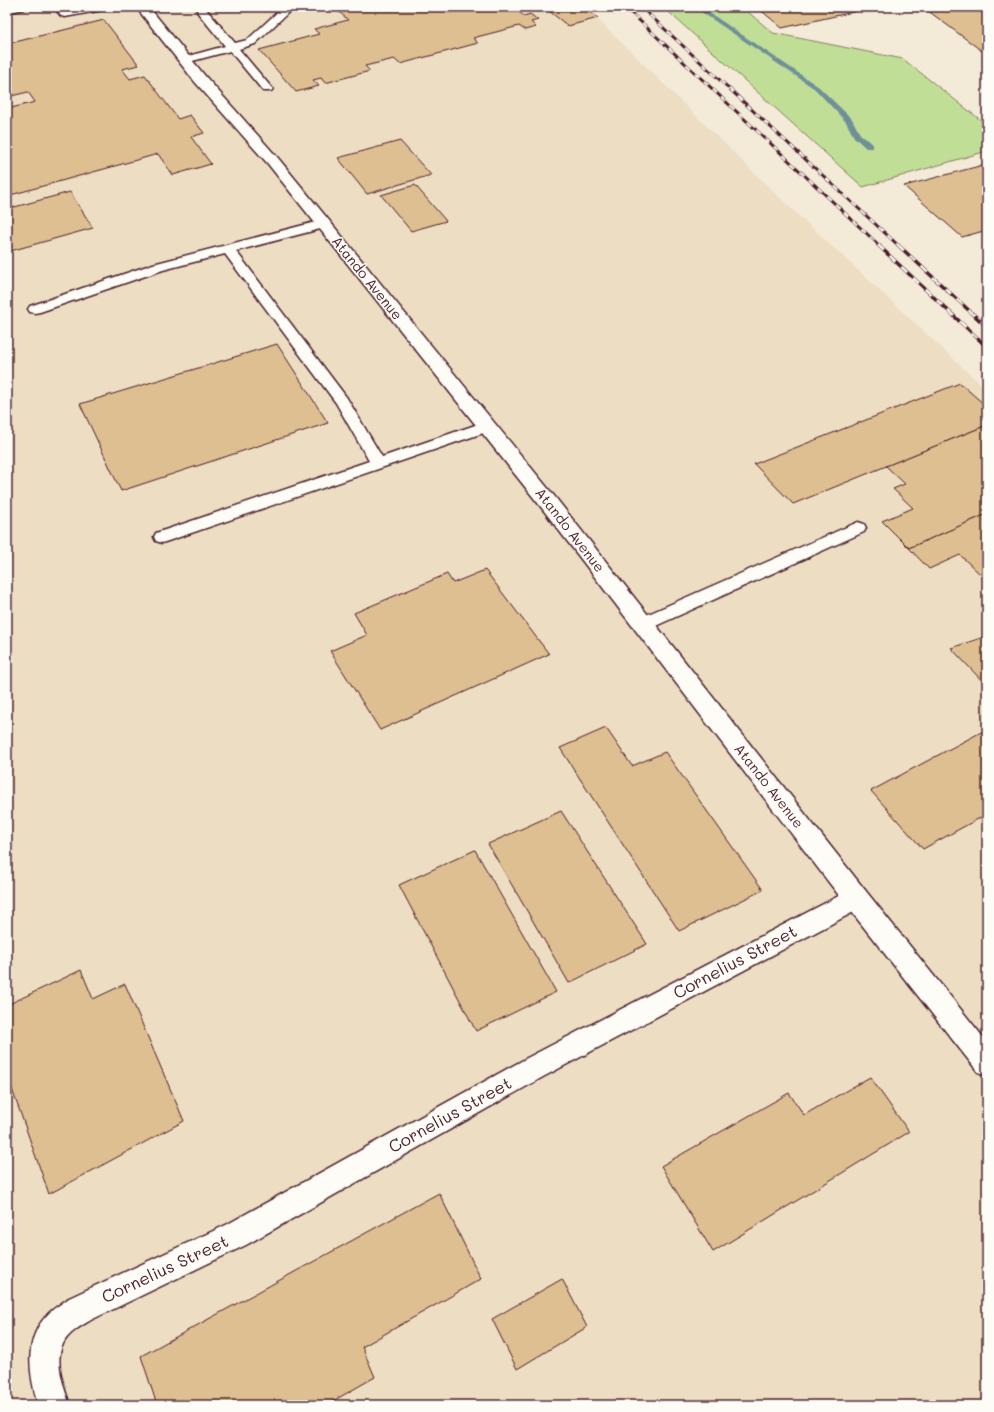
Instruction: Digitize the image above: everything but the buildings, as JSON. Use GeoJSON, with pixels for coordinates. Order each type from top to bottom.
{"type":"FeatureCollection","features":[{"type":"Feature","properties":{"kind":"main road","name":"Atando Avenue"},"geometry":{"type":"LineString","coordinates":[[142,7],[185,60],[273,161],[486,426],[643,624],[856,898],[987,1062]]}},
{"type":"Feature","properties":{"kind":"main road","name":"Cornelius Street"},"geometry":{"type":"LineString","coordinates":[[54,1405],[45,1375],[44,1356],[49,1339],[60,1323],[80,1309],[236,1236],[534,1068],[856,898]]}},
{"type":"Feature","properties":{"kind":"lane"},"geometry":{"type":"LineString","coordinates":[[7,10],[20,7]]}},
{"type":"Feature","properties":{"kind":"lane"},"geometry":{"type":"LineString","coordinates":[[59,7],[65,14],[103,7]]}},
{"type":"Feature","properties":{"kind":"lane"},"geometry":{"type":"LineString","coordinates":[[185,60],[251,42],[289,7]]}},
{"type":"Feature","properties":{"kind":"lane"},"geometry":{"type":"LineString","coordinates":[[202,11],[267,89]]}},
{"type":"Feature","properties":{"kind":"lane"},"geometry":{"type":"LineString","coordinates":[[35,309],[158,267],[323,224]]}},
{"type":"Feature","properties":{"kind":"lane"},"geometry":{"type":"LineString","coordinates":[[228,249],[342,401],[378,464]]}},
{"type":"Feature","properties":{"kind":"lane"},"geometry":{"type":"LineString","coordinates":[[162,537],[486,426]]}},
{"type":"Feature","properties":{"kind":"lane"},"geometry":{"type":"LineString","coordinates":[[643,624],[858,528]]}},
{"type":"Feature","properties":{"kind":"shaded area"},"geometry":{"type":"Polygon","coordinates":[[[7,7],[585,7],[783,201],[987,390],[987,1405],[7,1405],[7,7]]]}},
{"type":"Feature","properties":{"kind":"green space"},"geometry":{"type":"Polygon","coordinates":[[[663,7],[742,7],[773,33],[903,59],[987,125],[987,151],[863,187],[663,7]]]}},
{"type":"Feature","properties":{"kind":"waterway"},"geometry":{"type":"LineString","coordinates":[[697,7],[817,88],[849,121],[857,135],[869,146]]}},
{"type":"Feature","properties":{"kind":"railway"},"geometry":{"type":"LineString","coordinates":[[625,7],[880,246]]}},
{"type":"Feature","properties":{"kind":"railway"},"geometry":{"type":"LineString","coordinates":[[641,7],[899,246]]}},
{"type":"Feature","properties":{"kind":"railway"},"geometry":{"type":"LineString","coordinates":[[878,245],[987,347]]}},
{"type":"Feature","properties":{"kind":"railway"},"geometry":{"type":"LineString","coordinates":[[898,245],[987,327]]}}]}
